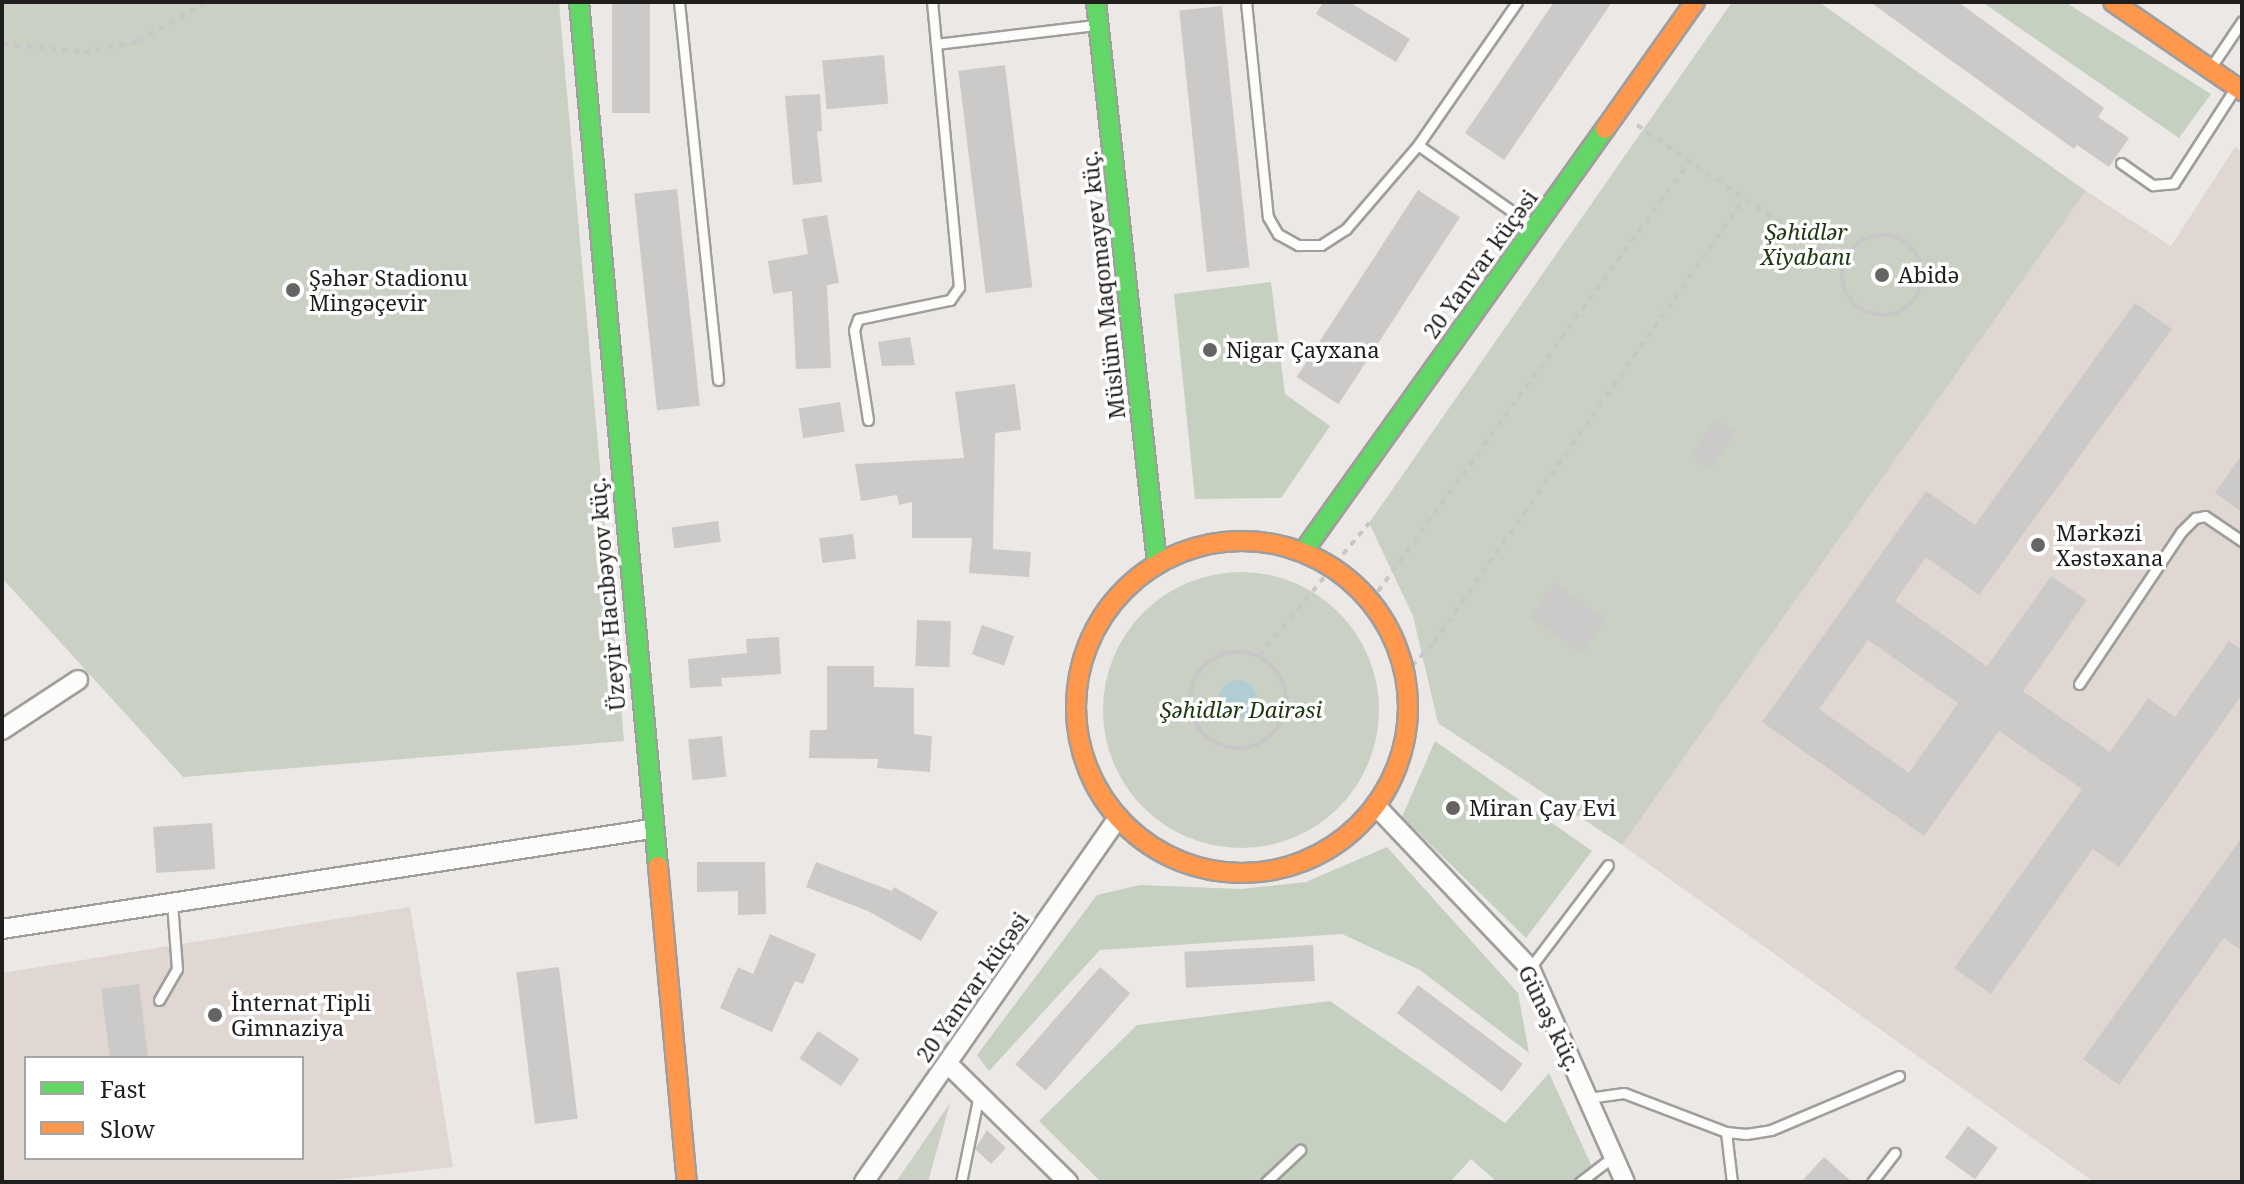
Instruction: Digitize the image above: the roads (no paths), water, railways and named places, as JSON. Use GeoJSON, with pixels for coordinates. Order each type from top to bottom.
{"type":"FeatureCollection","features":[{"type":"Feature","properties":{"kind":"main road","name":"Üzeyir Hacıbəyov küç."},"geometry":{"type":"LineString","coordinates":[[579,2],[651,829],[687,1182]]}},
{"type":"Feature","properties":{"kind":"main road","name":"Müslüm Maqomayev küç."},"geometry":{"type":"LineString","coordinates":[[1096,2],[1157,563]]}},
{"type":"Feature","properties":{"kind":"main road","name":"20 Yanvar küçəsi"},"geometry":{"type":"LineString","coordinates":[[1303,552],[1695,2]]}},
{"type":"Feature","properties":{"kind":"main road"},"geometry":{"type":"LineString","coordinates":[[2113,2],[2239,89]]}},
{"type":"Feature","properties":{"kind":"main road"},"geometry":{"type":"LineString","coordinates":[[1244,540],[1303,552],[1330,565],[1371,601],[1399,649],[1409,703],[1401,757],[1376,806],[1336,845],[1298,864],[1244,873],[1201,868],[1170,857],[1118,818],[1085,762],[1077,730],[1077,687],[1092,635],[1108,607],[1157,563],[1199,547],[1244,540]]}},
{"type":"Feature","properties":{"kind":"street"},"geometry":{"type":"LineString","coordinates":[[2,730],[78,680]]}},
{"type":"Feature","properties":{"kind":"street","name":"Günəş küç."},"geometry":{"type":"LineString","coordinates":[[1376,806],[1530,968],[1625,1182]]}},
{"type":"Feature","properties":{"kind":"street","name":"20 Yanvar küçəsi"},"geometry":{"type":"LineString","coordinates":[[864,1182],[949,1065],[1118,818]]}},
{"type":"Feature","properties":{"kind":"street"},"geometry":{"type":"LineString","coordinates":[[2,929],[651,829]]}},
{"type":"Feature","properties":{"kind":"street"},"geometry":{"type":"LineString","coordinates":[[949,1065],[980,1091],[1068,1182]]}},
{"type":"Feature","properties":{"kind":"lane"},"geometry":{"type":"LineString","coordinates":[[679,2],[718,380]]}},
{"type":"Feature","properties":{"kind":"lane"},"geometry":{"type":"LineString","coordinates":[[868,420],[854,330],[858,319],[950,300],[959,287],[932,2]]}},
{"type":"Feature","properties":{"kind":"lane"},"geometry":{"type":"LineString","coordinates":[[1246,2],[1268,217],[1278,234],[1298,245],[1321,245],[1346,229],[1418,145],[1517,2]]}},
{"type":"Feature","properties":{"kind":"lane"},"geometry":{"type":"LineString","coordinates":[[2209,69],[2242,21]]}},
{"type":"Feature","properties":{"kind":"lane"},"geometry":{"type":"LineString","coordinates":[[936,44],[1098,25]]}},
{"type":"Feature","properties":{"kind":"lane"},"geometry":{"type":"LineString","coordinates":[[2121,163],[2153,185],[2174,183],[2239,89]]}},
{"type":"Feature","properties":{"kind":"lane"},"geometry":{"type":"LineString","coordinates":[[1418,145],[1536,227]]}},
{"type":"Feature","properties":{"kind":"lane"},"geometry":{"type":"LineString","coordinates":[[2079,684],[2195,518],[2205,516],[2242,541]]}},
{"type":"Feature","properties":{"kind":"lane"},"geometry":{"type":"LineString","coordinates":[[1530,968],[1608,865]]}},
{"type":"Feature","properties":{"kind":"lane"},"geometry":{"type":"LineString","coordinates":[[159,1000],[177,969],[172,903]]}},
{"type":"Feature","properties":{"kind":"lane"},"geometry":{"type":"LineString","coordinates":[[1588,1098],[1606,1092],[1624,1093],[1726,1132],[1771,1130],[1899,1076]]}},
{"type":"Feature","properties":{"kind":"lane"},"geometry":{"type":"LineString","coordinates":[[961,1182],[980,1091]]}},
{"type":"Feature","properties":{"kind":"lane"},"geometry":{"type":"LineString","coordinates":[[1726,1132],[1732,1182]]}},
{"type":"Feature","properties":{"kind":"lane"},"geometry":{"type":"LineString","coordinates":[[1266,1182],[1300,1150]]}},
{"type":"Feature","properties":{"kind":"lane"},"geometry":{"type":"LineString","coordinates":[[1872,1182],[1895,1153]]}},
{"type":"Feature","properties":{"kind":"lane"},"geometry":{"type":"LineString","coordinates":[[1580,1182],[1614,1156]]}},
{"type":"Feature","properties":{"kind":"water"},"geometry":{"type":"Polygon","coordinates":[[[1238,680],[1251,686],[1257,699],[1251,712],[1238,718],[1225,712],[1219,699],[1225,686],[1238,680]]]}},
{"type":"Feature","properties":{"kind":"place","name":"Abidə"},"geometry":{"type":"Point","coordinates":[1882,275]}},
{"type":"Feature","properties":{"kind":"place","name":"Şəhər Stadionu Mingəçevir"},"geometry":{"type":"Point","coordinates":[293,290]}},
{"type":"Feature","properties":{"kind":"place","name":"Nigar Çayxana"},"geometry":{"type":"Point","coordinates":[1210,350]}},
{"type":"Feature","properties":{"kind":"place","name":"Mərkəzi Xəstəxana"},"geometry":{"type":"Point","coordinates":[2038,545]}},
{"type":"Feature","properties":{"kind":"place","name":"Miran Çay Evi"},"geometry":{"type":"Point","coordinates":[1453,808]}},
{"type":"Feature","properties":{"kind":"place","name":"İnternat Tipli Gimnaziya"},"geometry":{"type":"Point","coordinates":[215,1015]}},
{"type":"Feature","properties":{"kind":"park label","name":"Şəhidlər Xiyabanı"},"geometry":{"type":"Point","coordinates":[1806,244]}},
{"type":"Feature","properties":{"kind":"park label","name":"Şəhidlər Dairəsi"},"geometry":{"type":"Point","coordinates":[1241,710]}}]}
